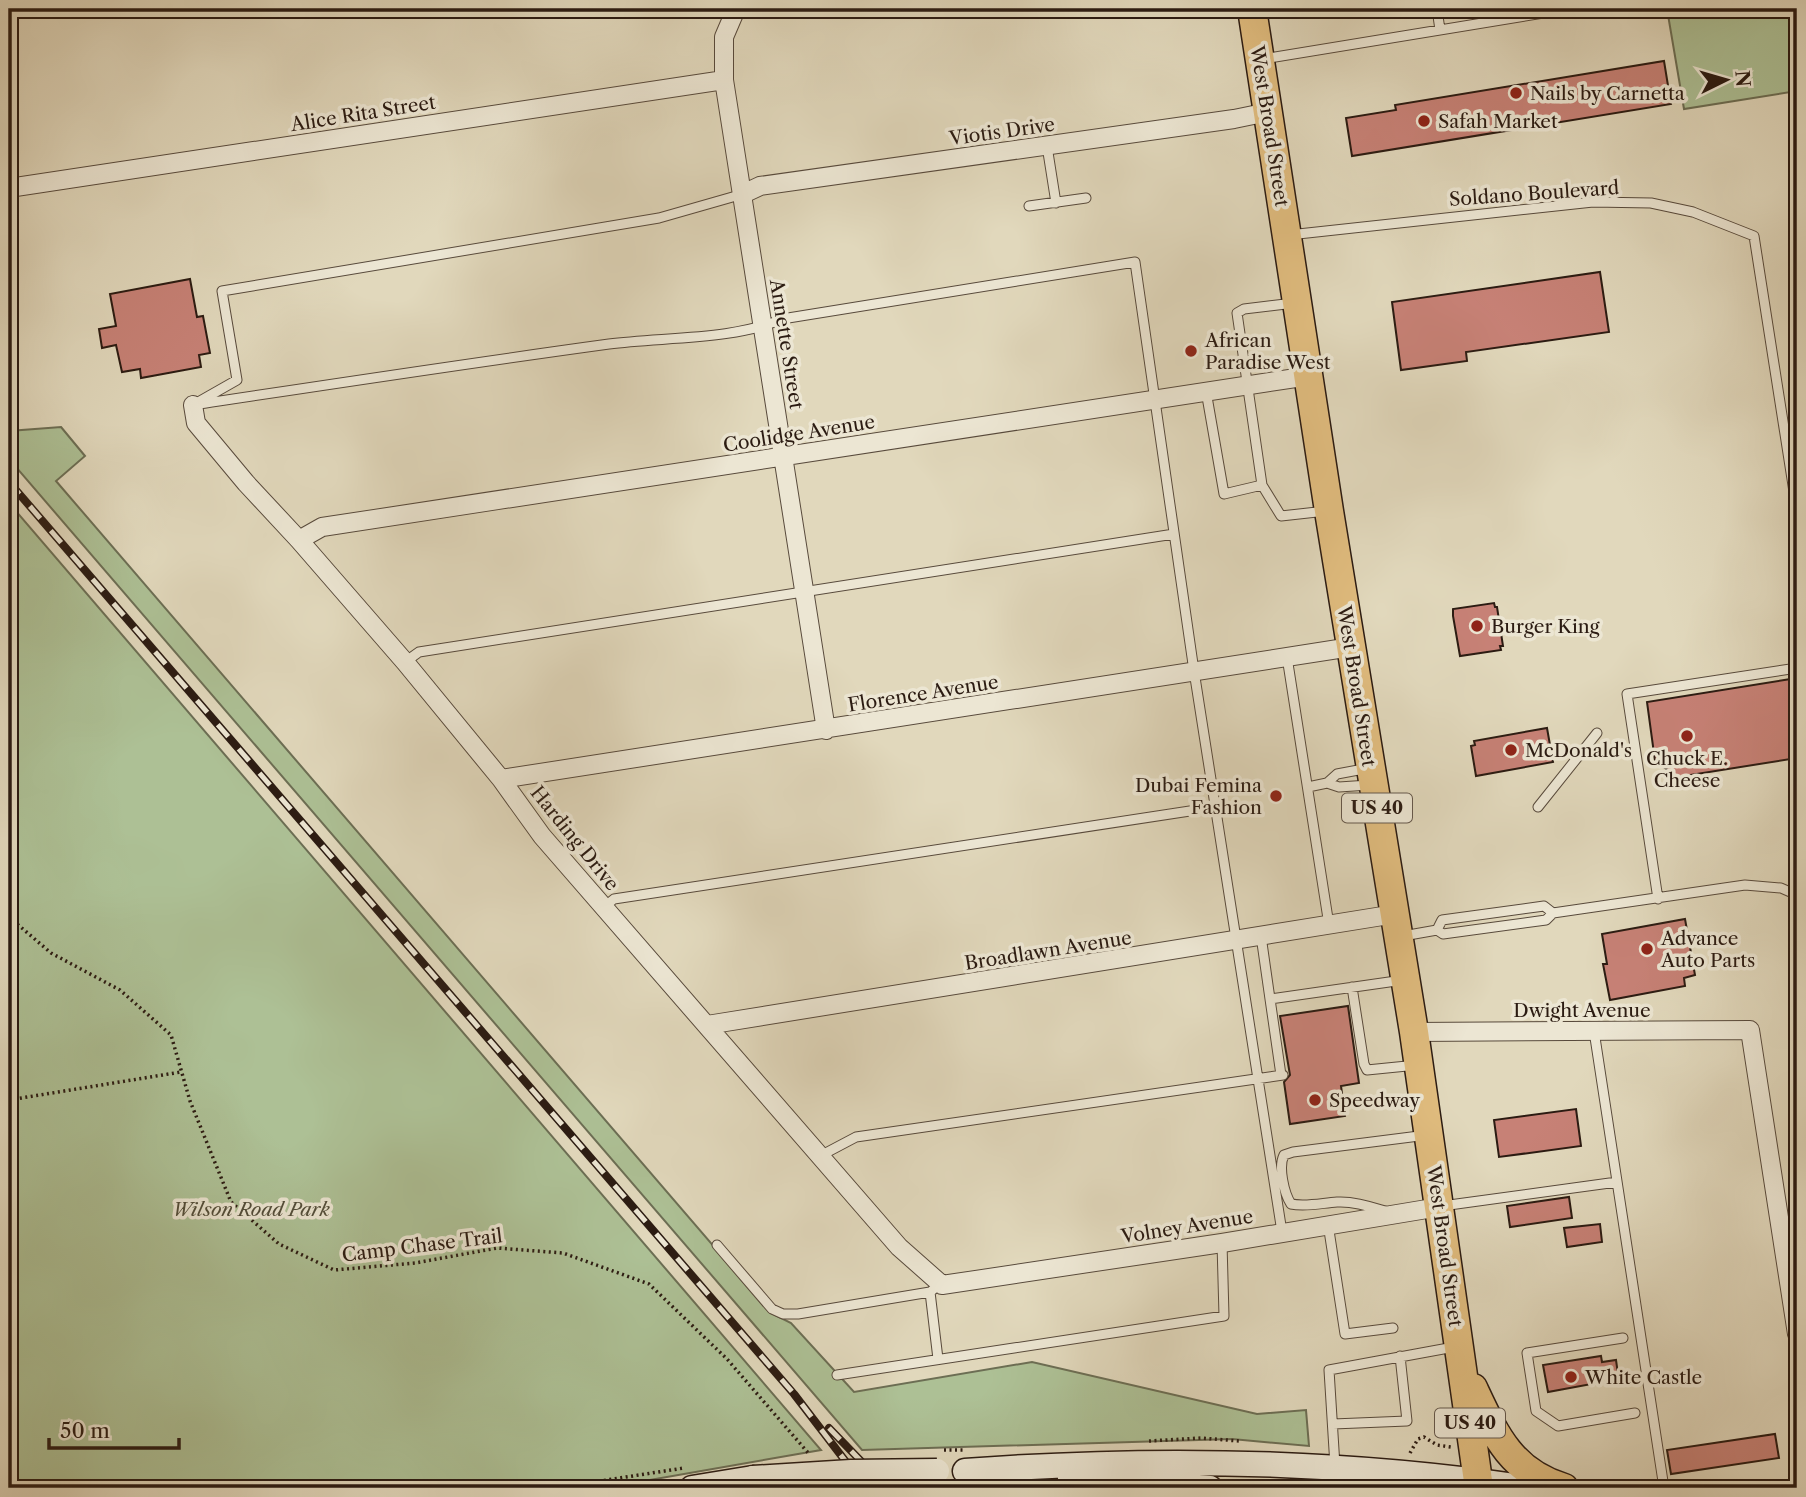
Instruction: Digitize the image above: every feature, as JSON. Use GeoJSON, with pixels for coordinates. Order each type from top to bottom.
{"type":"FeatureCollection","features":[{"type":"Feature","properties":{"kind":"main road","name":"West Broad Street"},"geometry":{"type":"LineString","coordinates":[[1252,9],[1329,511],[1414,1032],[1478,1484]]}},
{"type":"Feature","properties":{"kind":"main road"},"geometry":{"type":"LineString","coordinates":[[1461,1355],[1495,1435],[1523,1468],[1538,1478],[1564,1488]]}},
{"type":"Feature","properties":{"kind":"main road"},"geometry":{"type":"LineString","coordinates":[[965,1471],[1058,1464],[1146,1462],[1335,1466],[1528,1488]]}},
{"type":"Feature","properties":{"kind":"main road"},"geometry":{"type":"LineString","coordinates":[[687,1478],[965,1471],[1210,1488]]}},
{"type":"Feature","properties":{"kind":"street","name":"Annette Street"},"geometry":{"type":"LineString","coordinates":[[736,9],[724,37],[724,80],[826,730]]}},
{"type":"Feature","properties":{"kind":"street","name":"Alice Rita Street"},"geometry":{"type":"LineString","coordinates":[[9,188],[724,80]]}},
{"type":"Feature","properties":{"kind":"street","name":"Viotis Drive"},"geometry":{"type":"LineString","coordinates":[[743,194],[761,186],[1268,112]]}},
{"type":"Feature","properties":{"kind":"street","name":"Coolidge Avenue"},"geometry":{"type":"LineString","coordinates":[[299,540],[322,527],[1308,376]]}},
{"type":"Feature","properties":{"kind":"street","name":"Harding Drive"},"geometry":{"type":"LineString","coordinates":[[193,405],[196,423],[405,662],[501,779],[542,836],[936,1288]]}},
{"type":"Feature","properties":{"kind":"street","name":"Florence Avenue"},"geometry":{"type":"LineString","coordinates":[[501,779],[1351,647]]}},
{"type":"Feature","properties":{"kind":"street","name":"Broadlawn Avenue"},"geometry":{"type":"LineString","coordinates":[[707,1025],[1329,925],[1397,925]]}},
{"type":"Feature","properties":{"kind":"street","name":"Dwight Avenue"},"geometry":{"type":"LineString","coordinates":[[1414,1032],[1750,1030],[1797,1334]]}},
{"type":"Feature","properties":{"kind":"street","name":"Volney Avenue"},"geometry":{"type":"LineString","coordinates":[[936,1288],[1439,1207]]}},
{"type":"Feature","properties":{"kind":"lane"},"geometry":{"type":"LineString","coordinates":[[1437,9],[1440,30]]}},
{"type":"Feature","properties":{"kind":"lane"},"geometry":{"type":"LineString","coordinates":[[1260,60],[1568,9]]}},
{"type":"Feature","properties":{"kind":"lane"},"geometry":{"type":"LineString","coordinates":[[1047,146],[1056,203]]}},
{"type":"Feature","properties":{"kind":"lane"},"geometry":{"type":"LineString","coordinates":[[193,405],[237,380],[222,291],[659,218],[743,194]]}},
{"type":"Feature","properties":{"kind":"lane"},"geometry":{"type":"LineString","coordinates":[[1029,206],[1086,198]]}},
{"type":"Feature","properties":{"kind":"lane","name":"Soldano Boulevard"},"geometry":{"type":"LineString","coordinates":[[1286,235],[1592,202],[1651,203],[1683,210],[1754,236],[1797,511]]}},
{"type":"Feature","properties":{"kind":"lane"},"geometry":{"type":"LineString","coordinates":[[193,405],[610,344],[763,327],[782,319],[1135,262],[1194,671],[1282,1232]]}},
{"type":"Feature","properties":{"kind":"lane"},"geometry":{"type":"LineString","coordinates":[[1297,303],[1244,309],[1237,313],[1246,385],[1262,485],[1281,516],[1329,511]]}},
{"type":"Feature","properties":{"kind":"lane"},"geometry":{"type":"LineString","coordinates":[[1206,391],[1224,494],[1262,485]]}},
{"type":"Feature","properties":{"kind":"lane"},"geometry":{"type":"LineString","coordinates":[[405,662],[419,652],[1174,534]]}},
{"type":"Feature","properties":{"kind":"lane"},"geometry":{"type":"LineString","coordinates":[[1287,657],[1329,925]]}},
{"type":"Feature","properties":{"kind":"lane"},"geometry":{"type":"LineString","coordinates":[[1658,899],[1627,694],[1797,668]]}},
{"type":"Feature","properties":{"kind":"lane"},"geometry":{"type":"LineString","coordinates":[[1538,807],[1597,733]]}},
{"type":"Feature","properties":{"kind":"lane"},"geometry":{"type":"LineString","coordinates":[[1327,783],[1337,774],[1372,776]]}},
{"type":"Feature","properties":{"kind":"lane"},"geometry":{"type":"LineString","coordinates":[[1308,786],[1327,783],[1339,787],[1372,776]]}},
{"type":"Feature","properties":{"kind":"lane"},"geometry":{"type":"LineString","coordinates":[[604,907],[614,900],[1216,807]]}},
{"type":"Feature","properties":{"kind":"lane"},"geometry":{"type":"LineString","coordinates":[[1397,925],[1437,930],[1443,934],[1546,920],[1553,913],[1745,885],[1781,888],[1797,894]]}},
{"type":"Feature","properties":{"kind":"lane"},"geometry":{"type":"LineString","coordinates":[[1437,930],[1442,920],[1544,906],[1553,913]]}},
{"type":"Feature","properties":{"kind":"lane"},"geometry":{"type":"LineString","coordinates":[[820,1156],[856,1137],[1282,1075],[1261,936]]}},
{"type":"Feature","properties":{"kind":"lane"},"geometry":{"type":"LineString","coordinates":[[1270,999],[1405,979]]}},
{"type":"Feature","properties":{"kind":"lane"},"geometry":{"type":"LineString","coordinates":[[1352,987],[1360,1065],[1374,1071],[1419,1065]]}},
{"type":"Feature","properties":{"kind":"lane"},"geometry":{"type":"LineString","coordinates":[[1594,1031],[1664,1488]]}},
{"type":"Feature","properties":{"kind":"lane"},"geometry":{"type":"LineString","coordinates":[[1394,1214],[1365,1205],[1340,1202],[1300,1206],[1291,1204],[1286,1196],[1281,1161],[1284,1155],[1305,1151],[1429,1135]]}},
{"type":"Feature","properties":{"kind":"lane"},"geometry":{"type":"LineString","coordinates":[[1439,1207],[1617,1182]]}},
{"type":"Feature","properties":{"kind":"lane"},"geometry":{"type":"LineString","coordinates":[[1328,1224],[1345,1334],[1393,1328]]}},
{"type":"Feature","properties":{"kind":"lane"},"geometry":{"type":"LineString","coordinates":[[837,1375],[1224,1316],[1222,1243]]}},
{"type":"Feature","properties":{"kind":"lane"},"geometry":{"type":"LineString","coordinates":[[717,1245],[772,1309],[783,1314],[798,1314],[936,1288],[939,1359]]}},
{"type":"Feature","properties":{"kind":"lane"},"geometry":{"type":"LineString","coordinates":[[1623,1338],[1527,1353],[1536,1411],[1558,1426],[1635,1413]]}},
{"type":"Feature","properties":{"kind":"lane"},"geometry":{"type":"LineString","coordinates":[[1335,1466],[1329,1370],[1400,1356],[1461,1355]]}},
{"type":"Feature","properties":{"kind":"lane"},"geometry":{"type":"LineString","coordinates":[[1333,1424],[1407,1421],[1400,1356]]}},
{"type":"Feature","properties":{"kind":"path","name":"Camp Chase Trail"},"geometry":{"type":"LineString","coordinates":[[9,917],[51,953],[120,990],[171,1035],[190,1101],[231,1202],[279,1244],[334,1270],[415,1263],[497,1248],[563,1253],[649,1284],[727,1359],[815,1461]]}},
{"type":"Feature","properties":{"kind":"path"},"geometry":{"type":"LineString","coordinates":[[9,1100],[181,1072]]}},
{"type":"Feature","properties":{"kind":"path"},"geometry":{"type":"LineString","coordinates":[[555,1488],[687,1478]]}},
{"type":"Feature","properties":{"kind":"green space"},"geometry":{"type":"Polygon","coordinates":[[[1667,9],[1797,9],[1797,91],[1684,109],[1667,9]]]}},
{"type":"Feature","properties":{"kind":"green space"},"geometry":{"type":"Polygon","coordinates":[[[61,427],[85,456],[56,481],[771,1313],[791,1323],[854,1392],[1032,1362],[1257,1414],[1306,1410],[1309,1446],[1232,1439],[862,1450],[9,459],[9,431],[61,427]]]}},
{"type":"Feature","properties":{"kind":"green space","name":"Wilson Road Park"},"geometry":{"type":"Polygon","coordinates":[[[9,503],[821,1450],[604,1488],[9,1488],[9,503]]]}},
{"type":"Feature","properties":{"kind":"green space"},"geometry":{"type":"Polygon","coordinates":[[[892,1483],[979,1488],[896,1488],[892,1483]]]}},
{"type":"Feature","properties":{"kind":"building"},"geometry":{"type":"Polygon","coordinates":[[[1664,61],[1671,104],[1352,156],[1346,118],[1396,110],[1395,105],[1664,61]]]}},
{"type":"Feature","properties":{"kind":"building"},"geometry":{"type":"Polygon","coordinates":[[[1600,272],[1609,332],[1466,352],[1467,361],[1401,370],[1392,302],[1600,272]]]}},
{"type":"Feature","properties":{"kind":"building"},"geometry":{"type":"Polygon","coordinates":[[[190,279],[197,317],[203,316],[210,353],[199,355],[201,367],[141,378],[140,369],[122,372],[116,345],[102,348],[99,329],[116,326],[110,294],[190,279]]]}},
{"type":"Feature","properties":{"kind":"building","name":"Burger King"},"geometry":{"type":"Polygon","coordinates":[[[1494,603],[1497,607],[1503,646],[1500,646],[1501,650],[1460,656],[1453,609],[1494,603]]]}},
{"type":"Feature","properties":{"kind":"building"},"geometry":{"type":"Polygon","coordinates":[[[1797,678],[1797,758],[1678,777],[1655,761],[1647,702],[1797,678]]]}},
{"type":"Feature","properties":{"kind":"building","name":"McDonald's"},"geometry":{"type":"Polygon","coordinates":[[[1547,728],[1553,762],[1476,776],[1471,746],[1475,745],[1474,741],[1547,728]]]}},
{"type":"Feature","properties":{"kind":"building","name":"Advance Auto Parts"},"geometry":{"type":"Polygon","coordinates":[[[1685,919],[1695,975],[1684,978],[1685,986],[1610,1000],[1603,964],[1607,964],[1602,934],[1685,919]]]}},
{"type":"Feature","properties":{"kind":"building"},"geometry":{"type":"Polygon","coordinates":[[[1348,1006],[1359,1083],[1341,1086],[1345,1116],[1290,1124],[1284,1082],[1290,1075],[1280,1016],[1348,1006]]]}},
{"type":"Feature","properties":{"kind":"building"},"geometry":{"type":"Polygon","coordinates":[[[1576,1109],[1581,1146],[1499,1157],[1494,1120],[1576,1109]]]}},
{"type":"Feature","properties":{"kind":"building"},"geometry":{"type":"Polygon","coordinates":[[[1569,1197],[1572,1218],[1510,1227],[1507,1206],[1569,1197]]]}},
{"type":"Feature","properties":{"kind":"building"},"geometry":{"type":"Polygon","coordinates":[[[1600,1224],[1602,1242],[1567,1247],[1564,1228],[1600,1224]]]}},
{"type":"Feature","properties":{"kind":"building","name":"White Castle"},"geometry":{"type":"Polygon","coordinates":[[[1601,1356],[1602,1362],[1616,1360],[1618,1374],[1596,1378],[1597,1383],[1548,1392],[1543,1365],[1601,1356]]]}},
{"type":"Feature","properties":{"kind":"building"},"geometry":{"type":"Polygon","coordinates":[[[1775,1434],[1779,1458],[1671,1474],[1667,1450],[1775,1434]]]}},
{"type":"Feature","properties":{"kind":"railway"},"geometry":{"type":"LineString","coordinates":[[9,482],[794,1394],[866,1488]]}},
{"type":"Feature","properties":{"kind":"railway"},"geometry":{"type":"LineString","coordinates":[[829,1428],[887,1488]]}},
{"type":"Feature","properties":{"kind":"place","name":"Nails by Carnetta"},"geometry":{"type":"Point","coordinates":[1516,93]}},
{"type":"Feature","properties":{"kind":"place","name":"Safah Market"},"geometry":{"type":"Point","coordinates":[1424,121]}},
{"type":"Feature","properties":{"kind":"place","name":"African Paradise West"},"geometry":{"type":"Point","coordinates":[1191,351]}},
{"type":"Feature","properties":{"kind":"place","name":"Burger King"},"geometry":{"type":"Point","coordinates":[1477,626]}},
{"type":"Feature","properties":{"kind":"place","name":"Chuck E. Cheese"},"geometry":{"type":"Point","coordinates":[1687,736]}},
{"type":"Feature","properties":{"kind":"place","name":"McDonald's"},"geometry":{"type":"Point","coordinates":[1511,750]}},
{"type":"Feature","properties":{"kind":"place","name":"Dubai Femina Fashion"},"geometry":{"type":"Point","coordinates":[1276,796]}},
{"type":"Feature","properties":{"kind":"place","name":"Advance Auto Parts"},"geometry":{"type":"Point","coordinates":[1647,949]}},
{"type":"Feature","properties":{"kind":"place","name":"Speedway"},"geometry":{"type":"Point","coordinates":[1315,1100]}},
{"type":"Feature","properties":{"kind":"place","name":"White Castle"},"geometry":{"type":"Point","coordinates":[1571,1377]}}]}
